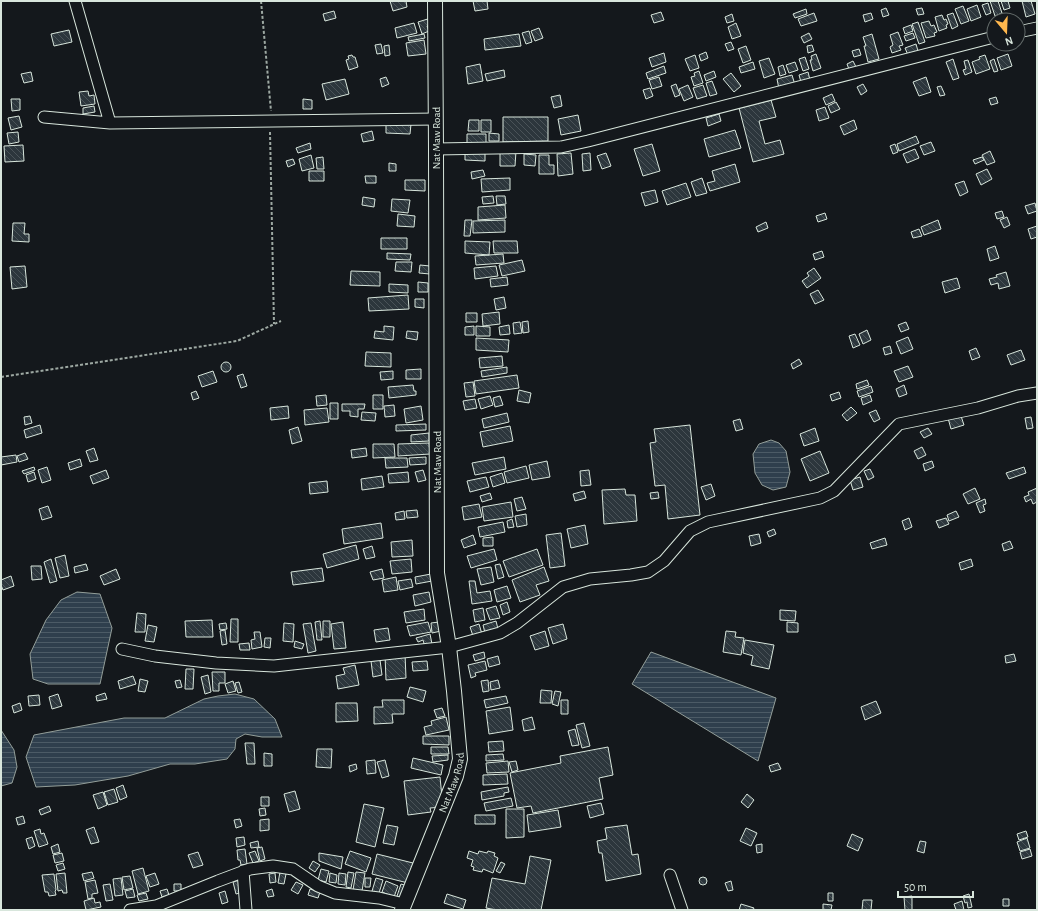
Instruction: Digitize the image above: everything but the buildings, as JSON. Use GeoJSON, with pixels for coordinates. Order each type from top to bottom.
{"type":"FeatureCollection","features":[{"type":"Feature","properties":{"kind":"main road","name":"Nat Maw Road"},"geometry":{"type":"LineString","coordinates":[[403,907],[456,776],[460,759],[449,647],[437,573],[435,1]]}},
{"type":"Feature","properties":{"kind":"street"},"geometry":{"type":"LineString","coordinates":[[75,1],[110,122]]}},
{"type":"Feature","properties":{"kind":"street"},"geometry":{"type":"LineString","coordinates":[[1026,30],[1037,28]]}},
{"type":"Feature","properties":{"kind":"street"},"geometry":{"type":"LineString","coordinates":[[436,149],[561,147],[588,142],[986,39]]}},
{"type":"Feature","properties":{"kind":"street"},"geometry":{"type":"LineString","coordinates":[[44,117],[110,122],[270,117],[436,119]]}},
{"type":"Feature","properties":{"kind":"street"},"geometry":{"type":"LineString","coordinates":[[122,649],[163,657],[216,663],[274,666],[449,647],[500,633],[517,623],[563,587],[590,579],[648,572],[664,561],[690,531],[708,522],[820,498],[834,491],[899,424],[978,408],[1018,396],[1037,393]]}},
{"type":"Feature","properties":{"kind":"street"},"geometry":{"type":"LineString","coordinates":[[130,910],[156,906],[250,869],[273,866],[293,870],[318,886],[334,893],[379,898],[403,907]]}},
{"type":"Feature","properties":{"kind":"street"},"geometry":{"type":"LineString","coordinates":[[244,871],[246,910]]}},
{"type":"Feature","properties":{"kind":"street"},"geometry":{"type":"LineString","coordinates":[[670,875],[682,910]]}},
{"type":"Feature","properties":{"kind":"path"},"geometry":{"type":"LineString","coordinates":[[261,1],[270,117],[274,324]]}},
{"type":"Feature","properties":{"kind":"path"},"geometry":{"type":"LineString","coordinates":[[1,376],[237,341],[281,321]]}},
{"type":"Feature","properties":{"kind":"water"},"geometry":{"type":"Polygon","coordinates":[[[771,440],[779,443],[786,451],[790,472],[786,487],[773,490],[762,485],[755,473],[753,454],[759,444],[771,440]]]}},
{"type":"Feature","properties":{"kind":"water"},"geometry":{"type":"Polygon","coordinates":[[[77,592],[100,594],[112,628],[100,684],[48,684],[33,679],[30,654],[46,620],[61,600],[77,592]]]}},
{"type":"Feature","properties":{"kind":"water"},"geometry":{"type":"Polygon","coordinates":[[[651,652],[776,698],[758,761],[632,684],[651,652]]]}},
{"type":"Feature","properties":{"kind":"water"},"geometry":{"type":"Polygon","coordinates":[[[235,694],[254,699],[275,719],[282,737],[262,737],[245,734],[236,739],[235,749],[227,759],[195,764],[170,764],[128,776],[75,785],[36,787],[26,757],[34,735],[124,718],[165,718],[204,699],[235,694]]]}},
{"type":"Feature","properties":{"kind":"water"},"geometry":{"type":"Polygon","coordinates":[[[1,730],[14,750],[17,767],[12,783],[1,786],[1,730]]]}}]}
